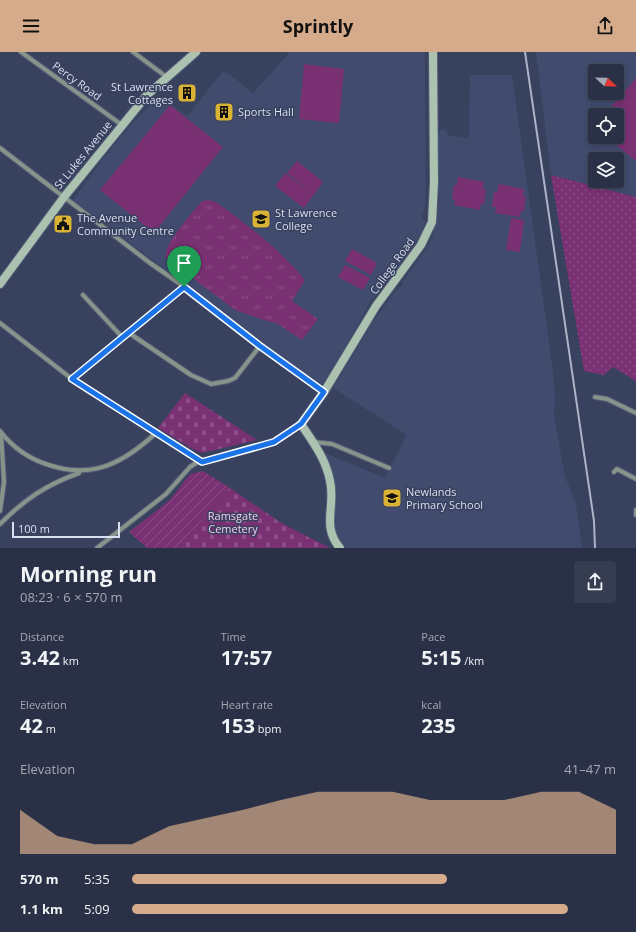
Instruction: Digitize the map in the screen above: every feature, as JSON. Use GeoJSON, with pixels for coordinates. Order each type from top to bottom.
{"type":"FeatureCollection","features":[{"type":"Feature","properties":{"kind":"street","name":"Percy Road"},"geometry":{"type":"LineString","coordinates":[[21,52],[122,125]]}},
{"type":"Feature","properties":{"kind":"street"},"geometry":{"type":"LineString","coordinates":[[133,52],[168,78]]}},
{"type":"Feature","properties":{"kind":"street","name":"College Road"},"geometry":{"type":"LineString","coordinates":[[97,548],[166,494],[190,467],[202,462],[274,442],[301,424],[324,392],[376,306],[422,246],[432,222],[434,189],[433,52]]}},
{"type":"Feature","properties":{"kind":"street","name":"St Lukes Avenue"},"geometry":{"type":"LineString","coordinates":[[0,284],[64,197],[122,125],[147,96],[192,54]]}},
{"type":"Feature","properties":{"kind":"street"},"geometry":{"type":"LineString","coordinates":[[0,149],[260,346],[324,392]]}},
{"type":"Feature","properties":{"kind":"street"},"geometry":{"type":"LineString","coordinates":[[72,379],[184,287]]}},
{"type":"Feature","properties":{"kind":"street"},"geometry":{"type":"LineString","coordinates":[[83,295],[123,338]]}},
{"type":"Feature","properties":{"kind":"street"},"geometry":{"type":"LineString","coordinates":[[0,322],[72,379],[202,462]]}},
{"type":"Feature","properties":{"kind":"street"},"geometry":{"type":"LineString","coordinates":[[129,333],[191,376],[211,384],[228,381],[235,378],[260,346]]}},
{"type":"Feature","properties":{"kind":"street"},"geometry":{"type":"LineString","coordinates":[[595,396],[607,399],[636,413]]}},
{"type":"Feature","properties":{"kind":"street"},"geometry":{"type":"LineString","coordinates":[[301,424],[314,442],[330,480],[332,494],[330,532],[334,541],[340,548]]}},
{"type":"Feature","properties":{"kind":"street"},"geometry":{"type":"LineString","coordinates":[[0,432],[16,448],[28,456],[63,470],[81,472]]}},
{"type":"Feature","properties":{"kind":"street"},"geometry":{"type":"LineString","coordinates":[[0,432],[4,482],[0,511]]}},
{"type":"Feature","properties":{"kind":"street"},"geometry":{"type":"LineString","coordinates":[[0,524],[34,494],[54,482],[81,472],[96,470],[124,458],[157,432]]}},
{"type":"Feature","properties":{"kind":"street"},"geometry":{"type":"LineString","coordinates":[[314,442],[332,444],[389,468]]}},
{"type":"Feature","properties":{"kind":"street"},"geometry":{"type":"LineString","coordinates":[[614,472],[617,469],[636,479]]}},
{"type":"Feature","properties":{"kind":"street"},"geometry":{"type":"LineString","coordinates":[[636,510],[636,515]]}},
{"type":"Feature","properties":{"kind":"shaded area","name":"St Lawrence College"},"geometry":{"type":"Polygon","coordinates":[[[290,52],[425,52],[426,205],[422,218],[425,220],[422,232],[413,249],[373,299],[372,298],[354,332],[322,385],[278,354],[73,200],[101,161],[137,118],[160,96],[187,116],[224,70],[253,93],[290,52]]]}},
{"type":"Feature","properties":{"kind":"shaded area"},"geometry":{"type":"Polygon","coordinates":[[[536,52],[636,52],[636,197],[601,188],[624,188],[624,152],[588,152],[588,185],[551,175],[536,52]]]}},
{"type":"Feature","properties":{"kind":"shaded area"},"geometry":{"type":"Polygon","coordinates":[[[470,75],[512,75],[553,371],[555,396],[554,416],[565,476],[576,504],[582,548],[347,548],[339,540],[336,532],[334,520],[335,489],[325,453],[385,478],[407,435],[333,388],[372,323],[397,289],[403,285],[403,281],[427,248],[433,236],[439,201],[437,139],[441,129],[445,129],[449,136],[469,138],[470,75]]]}},
{"type":"Feature","properties":{"kind":"green space"},"geometry":{"type":"Polygon","coordinates":[[[304,64],[344,69],[339,123],[299,119],[304,64]]]}},
{"type":"Feature","properties":{"kind":"green space"},"geometry":{"type":"Polygon","coordinates":[[[636,78],[636,161],[615,144],[624,144],[624,108],[610,108],[617,100],[624,100],[624,92],[636,78]]]}},
{"type":"Feature","properties":{"kind":"green space"},"geometry":{"type":"Polygon","coordinates":[[[170,105],[223,147],[154,233],[100,190],[170,105]]]}},
{"type":"Feature","properties":{"kind":"green space"},"geometry":{"type":"Polygon","coordinates":[[[297,161],[323,182],[304,208],[275,186],[285,173],[313,194],[287,173],[297,161]]]}},
{"type":"Feature","properties":{"kind":"green space"},"geometry":{"type":"Polygon","coordinates":[[[551,175],[588,185],[588,188],[601,188],[636,197],[636,381],[613,367],[604,375],[584,371],[551,175]]]}},
{"type":"Feature","properties":{"kind":"green space"},"geometry":{"type":"Polygon","coordinates":[[[458,177],[484,182],[483,189],[486,189],[484,204],[481,204],[480,210],[454,205],[455,200],[452,199],[454,185],[457,185],[458,177]]]}},
{"type":"Feature","properties":{"kind":"green space"},"geometry":{"type":"Polygon","coordinates":[[[499,184],[524,189],[523,196],[526,197],[524,211],[521,211],[520,217],[495,213],[496,207],[492,207],[494,192],[497,192],[499,184]]]}},
{"type":"Feature","properties":{"kind":"green space"},"geometry":{"type":"Polygon","coordinates":[[[209,200],[216,202],[263,238],[295,268],[305,280],[292,301],[318,319],[302,340],[276,323],[235,310],[166,258],[166,252],[169,245],[180,228],[202,201],[209,200]]]}},
{"type":"Feature","properties":{"kind":"green space"},"geometry":{"type":"Polygon","coordinates":[[[511,218],[524,220],[520,252],[506,250],[511,218]]]}},
{"type":"Feature","properties":{"kind":"green space"},"geometry":{"type":"Polygon","coordinates":[[[352,249],[377,263],[371,275],[345,261],[352,249]]]}},
{"type":"Feature","properties":{"kind":"green space"},"geometry":{"type":"Polygon","coordinates":[[[345,265],[370,278],[363,290],[338,277],[345,265]]]}},
{"type":"Feature","properties":{"kind":"green space"},"geometry":{"type":"Polygon","coordinates":[[[185,393],[257,440],[202,453],[158,428],[185,393]]]}},
{"type":"Feature","properties":{"kind":"green space"},"geometry":{"type":"Polygon","coordinates":[[[203,471],[230,488],[178,548],[147,548],[129,532],[170,500],[190,474],[203,471]]]}},
{"type":"Feature","properties":{"kind":"green space","name":"Ramsgate Cemetery"},"geometry":{"type":"Polygon","coordinates":[[[230,488],[283,524],[330,548],[178,548],[230,488]]]}},
{"type":"Feature","properties":{"kind":"railway"},"geometry":{"type":"LineString","coordinates":[[525,52],[594,521],[595,548]]}},
{"type":"Feature","properties":{"kind":"place","name":"St Lawrence Cottages"},"geometry":{"type":"Point","coordinates":[187,93]}},
{"type":"Feature","properties":{"kind":"place","name":"Sports Hall"},"geometry":{"type":"Point","coordinates":[224,112]}},
{"type":"Feature","properties":{"kind":"place","name":"St Lawrence College"},"geometry":{"type":"Point","coordinates":[261,219]}},
{"type":"Feature","properties":{"kind":"place","name":"The Avenue Community Centre"},"geometry":{"type":"Point","coordinates":[63,224]}},
{"type":"Feature","properties":{"kind":"place","name":"Newlands Primary School"},"geometry":{"type":"Point","coordinates":[392,498]}},
{"type":"Feature","properties":{"kind":"route"},"geometry":{"type":"LineString","coordinates":[[184,287],[260,346],[324,392],[314,408],[301,424],[274,442],[250,450],[202,462],[72,379],[184,287]]}}]}
